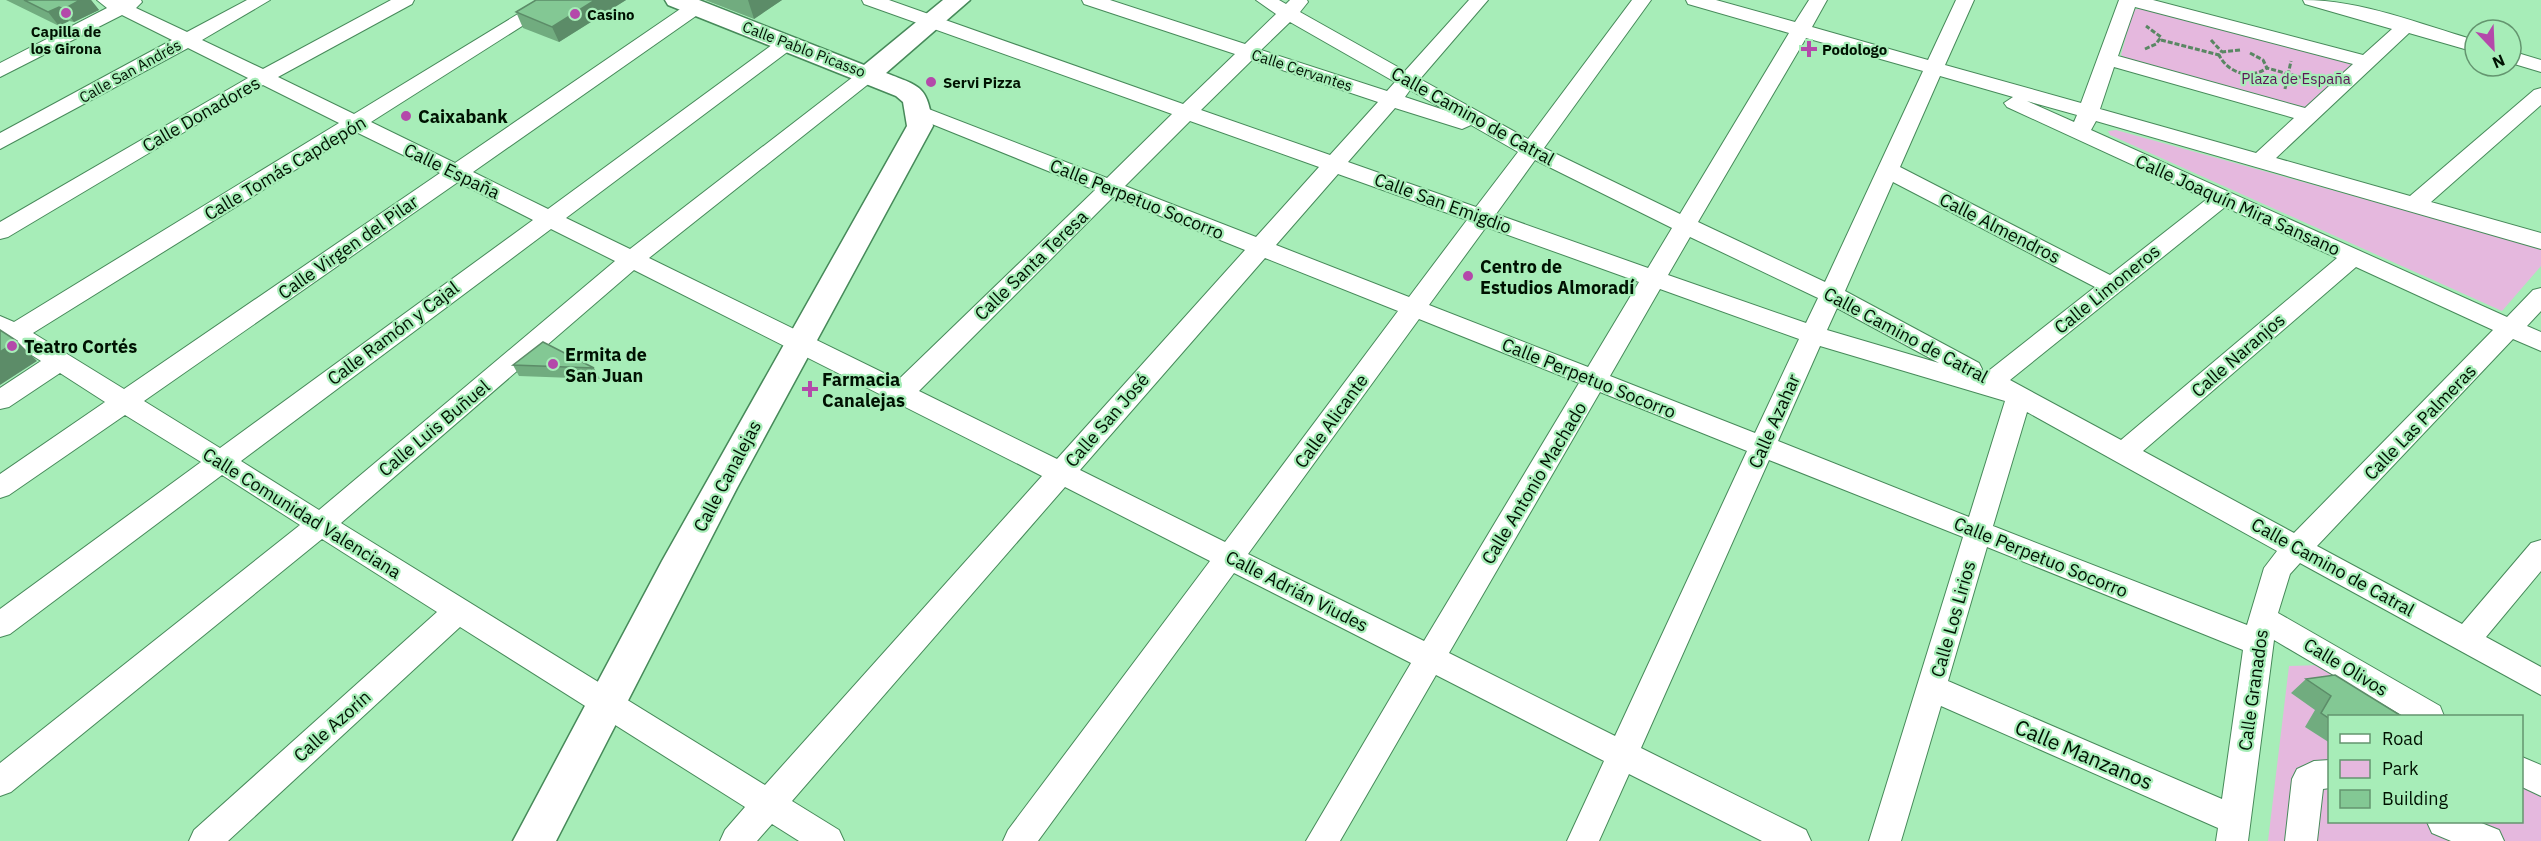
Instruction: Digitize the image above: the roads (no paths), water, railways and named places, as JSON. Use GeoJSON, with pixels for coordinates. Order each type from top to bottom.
{"type":"FeatureCollection","features":[{"type":"Feature","properties":{"kind":"main road"},"geometry":{"type":"LineString","coordinates":[[869,74],[958,0]]}},
{"type":"Feature","properties":{"kind":"main road","name":"Calle Pablo Picasso"},"geometry":{"type":"LineString","coordinates":[[686,4],[905,90],[916,99],[919,112]]}},
{"type":"Feature","properties":{"kind":"main road","name":"Calle Canalejas"},"geometry":{"type":"LineString","coordinates":[[534,841],[604,703],[798,341],[920,126],[919,112]]}},
{"type":"Feature","properties":{"kind":"street","name":"Calle San Andrés"},"geometry":{"type":"LineString","coordinates":[[0,142],[261,0]]}},
{"type":"Feature","properties":{"kind":"street","name":"Calle Donadores"},"geometry":{"type":"LineString","coordinates":[[0,232],[263,77],[405,0]]}},
{"type":"Feature","properties":{"kind":"street","name":"Calle Tomás Capdepón"},"geometry":{"type":"LineString","coordinates":[[7,328],[357,124],[554,0]]}},
{"type":"Feature","properties":{"kind":"street","name":"Calle San Emigdio"},"geometry":{"type":"LineString","coordinates":[[871,0],[1813,335],[2019,396]]}},
{"type":"Feature","properties":{"kind":"street","name":"Calle Cervantes"},"geometry":{"type":"LineString","coordinates":[[1091,0],[1391,99],[1522,145]]}},
{"type":"Feature","properties":{"kind":"street","name":"Calle Camino de Catral"},"geometry":{"type":"LineString","coordinates":[[1265,0],[1295,6],[1408,79],[1522,145],[1831,294],[2541,682]]}},
{"type":"Feature","properties":{"kind":"street","name":"Calle San José"},"geometry":{"type":"LineString","coordinates":[[736,841],[1479,0]]}},
{"type":"Feature","properties":{"kind":"street","name":"Calle Alicante"},"geometry":{"type":"LineString","coordinates":[[1019,841],[1481,217],[1522,145],[1642,0]]}},
{"type":"Feature","properties":{"kind":"street"},"geometry":{"type":"LineString","coordinates":[[1695,0],[2541,241]]}},
{"type":"Feature","properties":{"kind":"street","name":"Calle Antonio Machado"},"geometry":{"type":"LineString","coordinates":[[1322,841],[1818,0]]}},
{"type":"Feature","properties":{"kind":"street","name":"Calle Azahar"},"geometry":{"type":"LineString","coordinates":[[1583,841],[1965,0]]}},
{"type":"Feature","properties":{"kind":"street"},"geometry":{"type":"LineString","coordinates":[[2081,134],[2130,0],[2367,62]]}},
{"type":"Feature","properties":{"kind":"street"},"geometry":{"type":"LineString","coordinates":[[2312,0],[2335,4],[2463,42]]}},
{"type":"Feature","properties":{"kind":"street","name":"Calle España"},"geometry":{"type":"LineString","coordinates":[[122,3],[188,40],[798,341]]}},
{"type":"Feature","properties":{"kind":"street"},"geometry":{"type":"LineString","coordinates":[[0,70],[122,3]]}},
{"type":"Feature","properties":{"kind":"street","name":"Calle Virgen del Pilar"},"geometry":{"type":"LineString","coordinates":[[0,488],[456,172],[686,4]]}},
{"type":"Feature","properties":{"kind":"street","name":"Calle Santa Teresa"},"geometry":{"type":"LineString","coordinates":[[901,393],[1295,6]]}},
{"type":"Feature","properties":{"kind":"street"},"geometry":{"type":"LineString","coordinates":[[2260,161],[2407,25]]}},
{"type":"Feature","properties":{"kind":"street","name":"Calle Ramón y Cajal"},"geometry":{"type":"LineString","coordinates":[[0,624],[787,43]]}},
{"type":"Feature","properties":{"kind":"street"},"geometry":{"type":"LineString","coordinates":[[2107,59],[2310,116]]}},
{"type":"Feature","properties":{"kind":"street"},"geometry":{"type":"LineString","coordinates":[[2523,61],[2541,66]]}},
{"type":"Feature","properties":{"kind":"street","name":"Calle Joaquín Mira Sansano"},"geometry":{"type":"LineString","coordinates":[[1934,67],[2541,342]]}},
{"type":"Feature","properties":{"kind":"street","name":"Calle Luis Buñuel"},"geometry":{"type":"LineString","coordinates":[[0,782],[320,525],[632,260],[869,74]]}},
{"type":"Feature","properties":{"kind":"street"},"geometry":{"type":"LineString","coordinates":[[2414,205],[2541,94]]}},
{"type":"Feature","properties":{"kind":"street","name":"Calle Perpetuo Socorro"},"geometry":{"type":"LineString","coordinates":[[919,112],[1978,532],[2261,631]]}},
{"type":"Feature","properties":{"kind":"street","name":"Calle Almendros"},"geometry":{"type":"LineString","coordinates":[[1888,170],[2112,286]]}},
{"type":"Feature","properties":{"kind":"street","name":"Calle Limoneros"},"geometry":{"type":"LineString","coordinates":[[1992,381],[2222,198]]}},
{"type":"Feature","properties":{"kind":"street","name":"Calle Naranjos"},"geometry":{"type":"LineString","coordinates":[[2124,453],[2352,257]]}},
{"type":"Feature","properties":{"kind":"street","name":"Calle Las Palmeras"},"geometry":{"type":"LineString","coordinates":[[2297,548],[2541,296]]}},
{"type":"Feature","properties":{"kind":"street","name":"Calle Comunidad Valenciana"},"geometry":{"type":"LineString","coordinates":[[7,328],[828,841]]}},
{"type":"Feature","properties":{"kind":"street","name":"Calle Adrián Viudes"},"geometry":{"type":"LineString","coordinates":[[798,341],[1795,841]]}},
{"type":"Feature","properties":{"kind":"street"},"geometry":{"type":"LineString","coordinates":[[0,400],[59,362]]}},
{"type":"Feature","properties":{"kind":"street","name":"Calle Los Lirios"},"geometry":{"type":"LineString","coordinates":[[1885,841],[2019,396]]}},
{"type":"Feature","properties":{"kind":"street","name":"Calle Granados"},"geometry":{"type":"LineString","coordinates":[[2234,830],[2261,631],[2278,568],[2297,548]]}},
{"type":"Feature","properties":{"kind":"street"},"geometry":{"type":"LineString","coordinates":[[2466,641],[2541,551]]}},
{"type":"Feature","properties":{"kind":"street","name":"Calle Azorín"},"geometry":{"type":"LineString","coordinates":[[205,841],[458,611]]}},
{"type":"Feature","properties":{"kind":"street","name":"Calle Olivos"},"geometry":{"type":"LineString","coordinates":[[2261,631],[2425,715]]}},
{"type":"Feature","properties":{"kind":"street","name":"Calle Manzanos"},"geometry":{"type":"LineString","coordinates":[[1932,688],[2234,830]]}},
{"type":"Feature","properties":{"kind":"street"},"geometry":{"type":"LineString","coordinates":[[2523,772],[2541,782]]}},
{"type":"Feature","properties":{"kind":"street"},"geometry":{"type":"LineString","coordinates":[[2301,841],[2308,779],[2314,775],[2328,774]]}},
{"type":"Feature","properties":{"kind":"street"},"geometry":{"type":"LineString","coordinates":[[2445,823],[2488,841]]}},
{"type":"Feature","properties":{"kind":"place","name":"Capilla de los Girona"},"geometry":{"type":"Point","coordinates":[66,13]}},
{"type":"Feature","properties":{"kind":"place","name":"Casino"},"geometry":{"type":"Point","coordinates":[575,14]}},
{"type":"Feature","properties":{"kind":"place","name":"Podologo"},"geometry":{"type":"Point","coordinates":[1809,49]}},
{"type":"Feature","properties":{"kind":"place","name":"Servi Pizza"},"geometry":{"type":"Point","coordinates":[931,82]}},
{"type":"Feature","properties":{"kind":"place","name":"Caixabank"},"geometry":{"type":"Point","coordinates":[406,116]}},
{"type":"Feature","properties":{"kind":"place","name":"Centro de Estudios Almoradí"},"geometry":{"type":"Point","coordinates":[1468,276]}},
{"type":"Feature","properties":{"kind":"place","name":"Teatro Cortés"},"geometry":{"type":"Point","coordinates":[12,346]}},
{"type":"Feature","properties":{"kind":"place","name":"Ermita de San Juan"},"geometry":{"type":"Point","coordinates":[553,364]}},
{"type":"Feature","properties":{"kind":"place","name":"Farmacia Canalejas"},"geometry":{"type":"Point","coordinates":[810,389]}},
{"type":"Feature","properties":{"kind":"park label","name":"Plaza de España"},"geometry":{"type":"Point","coordinates":[2296,78]}}]}
